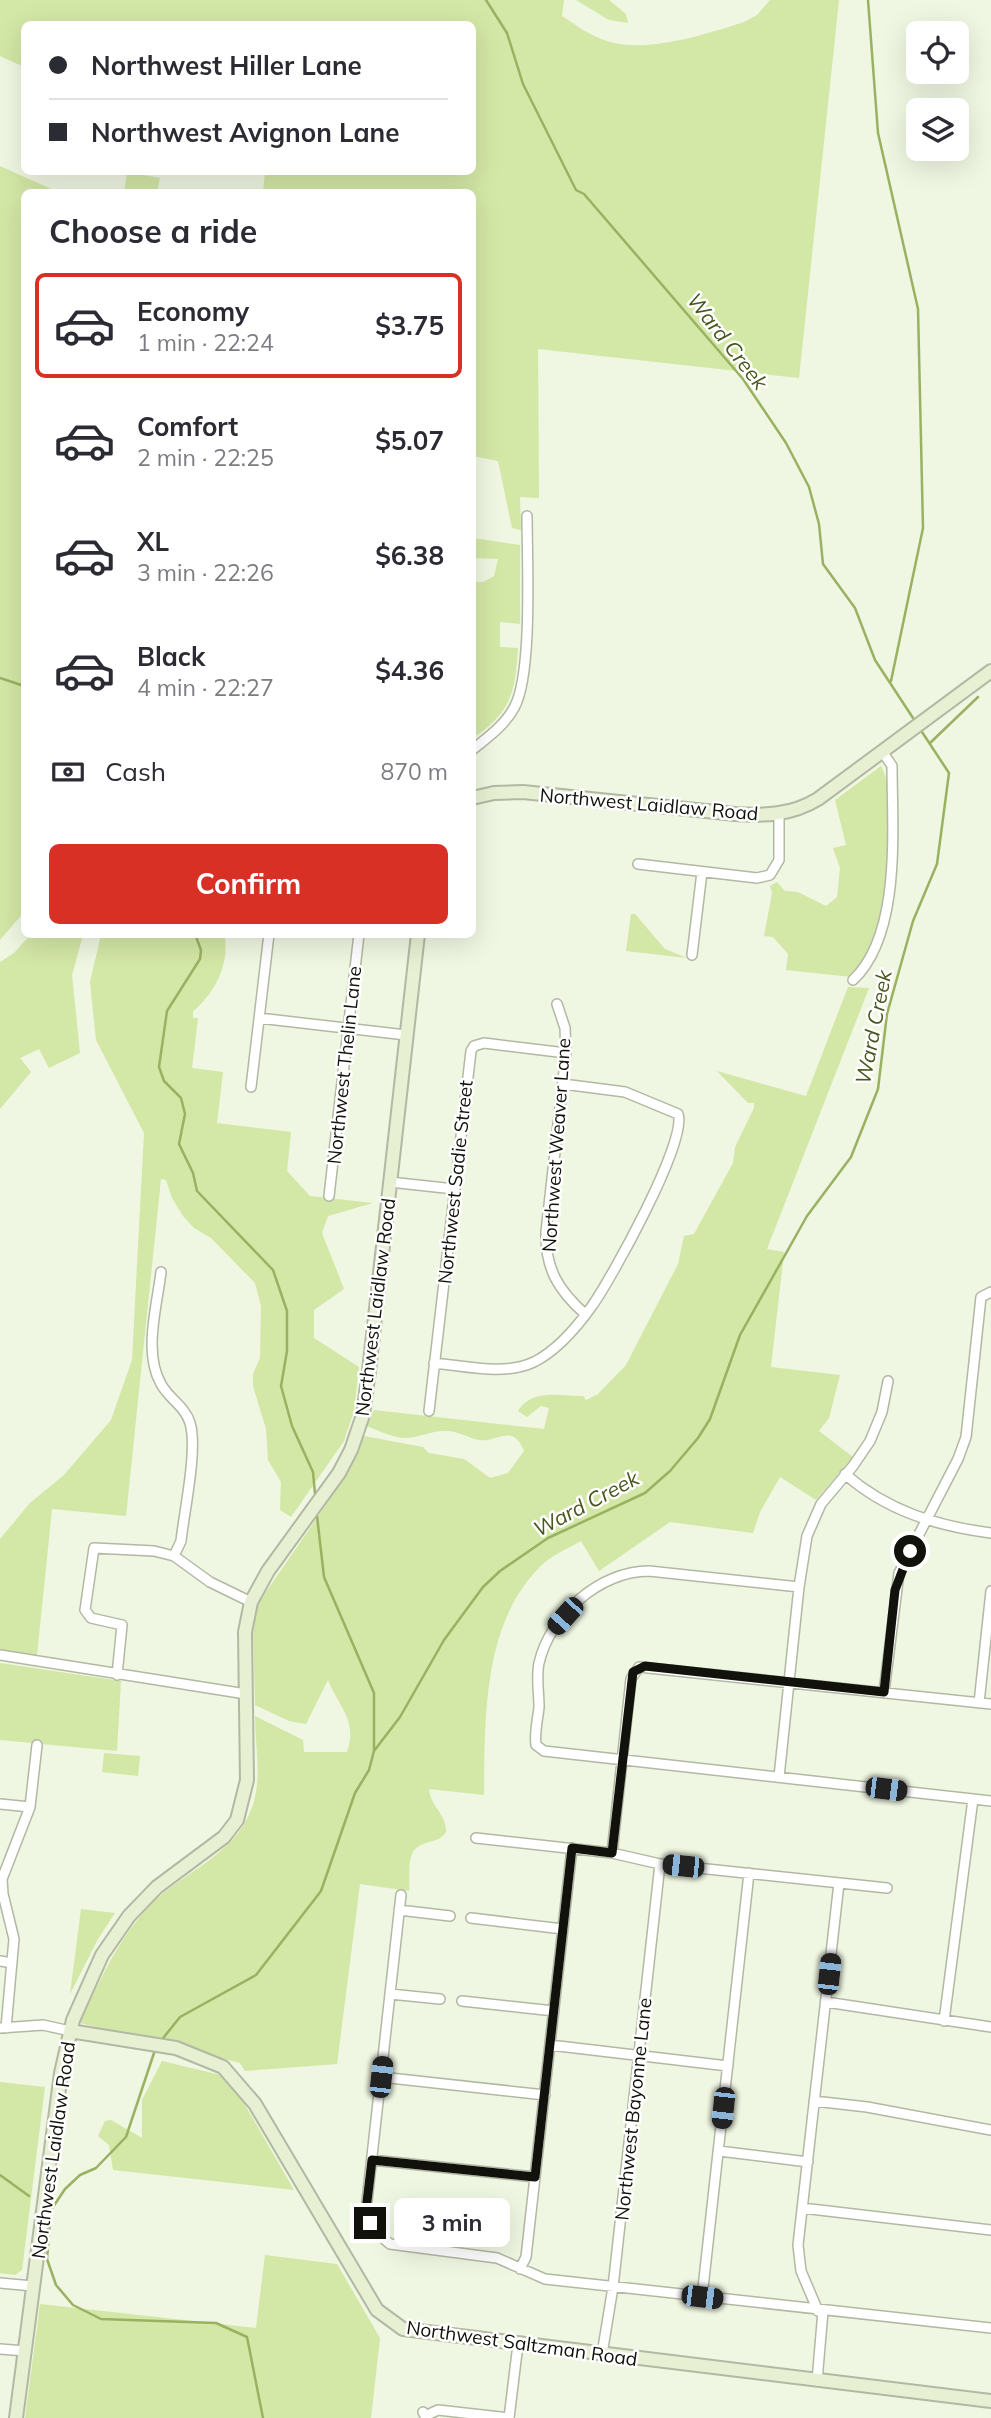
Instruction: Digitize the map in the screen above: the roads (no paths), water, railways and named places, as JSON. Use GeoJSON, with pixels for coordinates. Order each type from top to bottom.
{"type":"FeatureCollection","features":[{"type":"Feature","properties":{"kind":"street"},"geometry":{"type":"LineString","coordinates":[[476,747],[508,719],[522,690],[527,620],[527,516]]}},
{"type":"Feature","properties":{"kind":"street","name":"Northwest Laidlaw Road"},"geometry":{"type":"LineString","coordinates":[[476,797],[494,793],[523,792],[735,814],[779,813],[810,804],[991,671]]}},
{"type":"Feature","properties":{"kind":"street"},"geometry":{"type":"LineString","coordinates":[[853,980],[862,970],[881,930],[891,885],[892,766],[882,751]]}},
{"type":"Feature","properties":{"kind":"street"},"geometry":{"type":"LineString","coordinates":[[638,864],[757,878],[774,872],[779,860],[779,813]]}},
{"type":"Feature","properties":{"kind":"street"},"geometry":{"type":"LineString","coordinates":[[692,955],[702,872]]}},
{"type":"Feature","properties":{"kind":"street"},"geometry":{"type":"LineString","coordinates":[[251,1087],[269,938]]}},
{"type":"Feature","properties":{"kind":"street","name":"Northwest Thelin Lane"},"geometry":{"type":"LineString","coordinates":[[329,1196],[359,938]]}},
{"type":"Feature","properties":{"kind":"street","name":"Northwest Laidlaw Road"},"geometry":{"type":"LineString","coordinates":[[16,2418],[61,2073],[70,2031],[94,1970],[129,1916],[157,1887],[224,1837],[237,1820],[247,1780],[245,1632],[251,1602],[274,1562],[339,1473],[357,1437],[367,1392],[418,938]]}},
{"type":"Feature","properties":{"kind":"street","name":"Northwest Weaver Lane"},"geometry":{"type":"LineString","coordinates":[[557,1004],[565,1028],[566,1052],[546,1232],[546,1254],[555,1282],[585,1314]]}},
{"type":"Feature","properties":{"kind":"street"},"geometry":{"type":"LineString","coordinates":[[260,1018],[406,1035]]}},
{"type":"Feature","properties":{"kind":"street","name":"Northwest Sadie Street"},"geometry":{"type":"LineString","coordinates":[[429,1412],[468,1057],[474,1046],[484,1043],[566,1052]]}},
{"type":"Feature","properties":{"kind":"street"},"geometry":{"type":"LineString","coordinates":[[434,1363],[498,1369],[523,1366],[546,1355],[585,1314],[656,1189],[679,1132],[680,1118],[672,1110],[625,1092],[563,1084]]}},
{"type":"Feature","properties":{"kind":"street"},"geometry":{"type":"LineString","coordinates":[[390,1182],[454,1189]]}},
{"type":"Feature","properties":{"kind":"street"},"geometry":{"type":"LineString","coordinates":[[161,1272],[153,1348],[156,1374],[162,1387],[188,1416],[192,1432],[181,1541],[174,1556]]}},
{"type":"Feature","properties":{"kind":"street"},"geometry":{"type":"LineString","coordinates":[[884,1692],[897,1581],[966,1437],[981,1297],[988,1293]]}},
{"type":"Feature","properties":{"kind":"street"},"geometry":{"type":"LineString","coordinates":[[779,1777],[799,1587],[811,1524],[821,1504],[874,1431],[888,1381]]}},
{"type":"Feature","properties":{"kind":"street"},"geometry":{"type":"LineString","coordinates":[[845,1474],[881,1502],[927,1520],[991,1533]]}},
{"type":"Feature","properties":{"kind":"street"},"geometry":{"type":"LineString","coordinates":[[117,1675],[122,1625],[91,1618],[85,1610],[94,1548],[154,1551],[174,1556],[209,1582],[251,1602]]}},
{"type":"Feature","properties":{"kind":"street"},"geometry":{"type":"LineString","coordinates":[[799,1587],[630,1572],[606,1580],[555,1627],[543,1651],[538,1674],[535,1742],[544,1751],[991,1801]]}},
{"type":"Feature","properties":{"kind":"street"},"geometry":{"type":"LineString","coordinates":[[979,1703],[991,1591]]}},
{"type":"Feature","properties":{"kind":"street"},"geometry":{"type":"LineString","coordinates":[[0,1655],[246,1694]]}},
{"type":"Feature","properties":{"kind":"street"},"geometry":{"type":"LineString","coordinates":[[612,1853],[631,1679],[636,1669],[645,1666],[991,1704]]}},
{"type":"Feature","properties":{"kind":"street"},"geometry":{"type":"LineString","coordinates":[[37,1745],[30,1807],[2,1879],[4,1903],[13,1927],[12,1963],[3,2028],[43,2025],[70,2031]]}},
{"type":"Feature","properties":{"kind":"street"},"geometry":{"type":"LineString","coordinates":[[944,2021],[973,1799]]}},
{"type":"Feature","properties":{"kind":"street"},"geometry":{"type":"LineString","coordinates":[[0,1804],[30,1807]]}},
{"type":"Feature","properties":{"kind":"street"},"geometry":{"type":"LineString","coordinates":[[476,1838],[612,1853],[660,1864],[887,1888]]}},
{"type":"Feature","properties":{"kind":"street"},"geometry":{"type":"LineString","coordinates":[[520,2269],[526,2257],[572,1848]]}},
{"type":"Feature","properties":{"kind":"street","name":"Northwest Bayonne Lane"},"geometry":{"type":"LineString","coordinates":[[602,2354],[613,2287],[660,1864]]}},
{"type":"Feature","properties":{"kind":"street"},"geometry":{"type":"LineString","coordinates":[[702,2297],[749,1873]]}},
{"type":"Feature","properties":{"kind":"street"},"geometry":{"type":"LineString","coordinates":[[817,2381],[821,2311],[799,2262],[802,2208],[839,1883]]}},
{"type":"Feature","properties":{"kind":"street"},"geometry":{"type":"LineString","coordinates":[[401,1895],[366,2210],[374,2229],[390,2244],[481,2255],[545,2279],[991,2328]]}},
{"type":"Feature","properties":{"kind":"street"},"geometry":{"type":"LineString","coordinates":[[399,1910],[450,1916]]}},
{"type":"Feature","properties":{"kind":"street"},"geometry":{"type":"LineString","coordinates":[[471,1918],[563,1929]]}},
{"type":"Feature","properties":{"kind":"street"},"geometry":{"type":"LineString","coordinates":[[0,1961],[12,1963]]}},
{"type":"Feature","properties":{"kind":"street"},"geometry":{"type":"LineString","coordinates":[[390,1994],[440,1999]]}},
{"type":"Feature","properties":{"kind":"street"},"geometry":{"type":"LineString","coordinates":[[462,2001],[554,2011]]}},
{"type":"Feature","properties":{"kind":"street"},"geometry":{"type":"LineString","coordinates":[[826,2002],[991,2027]]}},
{"type":"Feature","properties":{"kind":"street","name":"Northwest Saltzman Road"},"geometry":{"type":"LineString","coordinates":[[70,2031],[187,2051],[223,2067],[243,2087],[372,2302],[386,2319],[397,2327],[417,2332],[991,2401]]}},
{"type":"Feature","properties":{"kind":"street"},"geometry":{"type":"LineString","coordinates":[[550,2045],[728,2066]]}},
{"type":"Feature","properties":{"kind":"street"},"geometry":{"type":"LineString","coordinates":[[381,2077],[545,2095]]}},
{"type":"Feature","properties":{"kind":"street"},"geometry":{"type":"LineString","coordinates":[[814,2101],[867,2107],[991,2130]]}},
{"type":"Feature","properties":{"kind":"street"},"geometry":{"type":"LineString","coordinates":[[719,2151],[808,2162]]}},
{"type":"Feature","properties":{"kind":"street"},"geometry":{"type":"LineString","coordinates":[[372,2160],[535,2177]]}},
{"type":"Feature","properties":{"kind":"street"},"geometry":{"type":"LineString","coordinates":[[802,2208],[991,2230]]}},
{"type":"Feature","properties":{"kind":"street"},"geometry":{"type":"LineString","coordinates":[[0,2283],[33,2286]]}},
{"type":"Feature","properties":{"kind":"street"},"geometry":{"type":"LineString","coordinates":[[424,2415],[438,2410],[509,2418],[518,2344]]}},
{"type":"Feature","properties":{"kind":"street"},"geometry":{"type":"LineString","coordinates":[[0,2348],[25,2351]]}},
{"type":"Feature","properties":{"kind":"waterway","name":"Ward Creek"},"geometry":{"type":"LineString","coordinates":[[486,0],[507,33],[523,84],[576,190],[584,194],[743,379],[786,443],[809,487],[819,524],[823,564],[855,608],[875,660],[913,718]]}},
{"type":"Feature","properties":{"kind":"waterway"},"geometry":{"type":"LineString","coordinates":[[868,0],[878,133],[918,309],[923,528],[891,681]]}},
{"type":"Feature","properties":{"kind":"waterway"},"geometry":{"type":"LineString","coordinates":[[0,678],[21,685]]}},
{"type":"Feature","properties":{"kind":"waterway"},"geometry":{"type":"LineString","coordinates":[[930,743],[978,697]]}},
{"type":"Feature","properties":{"kind":"waterway","name":"Ward Creek"},"geometry":{"type":"LineString","coordinates":[[160,2042],[180,2017],[256,1975],[321,1891],[355,1793],[369,1770],[374,1751],[400,1717],[444,1640],[483,1587],[500,1571],[548,1538],[645,1493],[670,1471],[710,1419],[740,1335],[807,1216],[851,1157],[878,1089],[887,1014],[913,921],[937,864],[949,773],[922,732]]}},
{"type":"Feature","properties":{"kind":"waterway"},"geometry":{"type":"LineString","coordinates":[[196,938],[201,950],[200,959],[167,1011],[159,1067],[164,1081],[181,1098],[185,1114],[179,1144],[193,1173],[197,1191],[273,1270],[287,1311],[287,1351],[281,1386],[292,1426],[313,1472],[315,1494]]}},
{"type":"Feature","properties":{"kind":"waterway"},"geometry":{"type":"LineString","coordinates":[[317,1516],[324,1577],[374,1693],[374,1750]]}},
{"type":"Feature","properties":{"kind":"waterway"},"geometry":{"type":"LineString","coordinates":[[155,2050],[126,2137],[96,2168],[80,2175],[65,2189],[51,2210],[47,2259],[56,2285],[73,2305],[101,2319],[216,2323],[247,2337],[263,2418]]}},
{"type":"Feature","properties":{"kind":"waterway"},"geometry":{"type":"LineString","coordinates":[[0,2175],[29,2196]]}}]}
